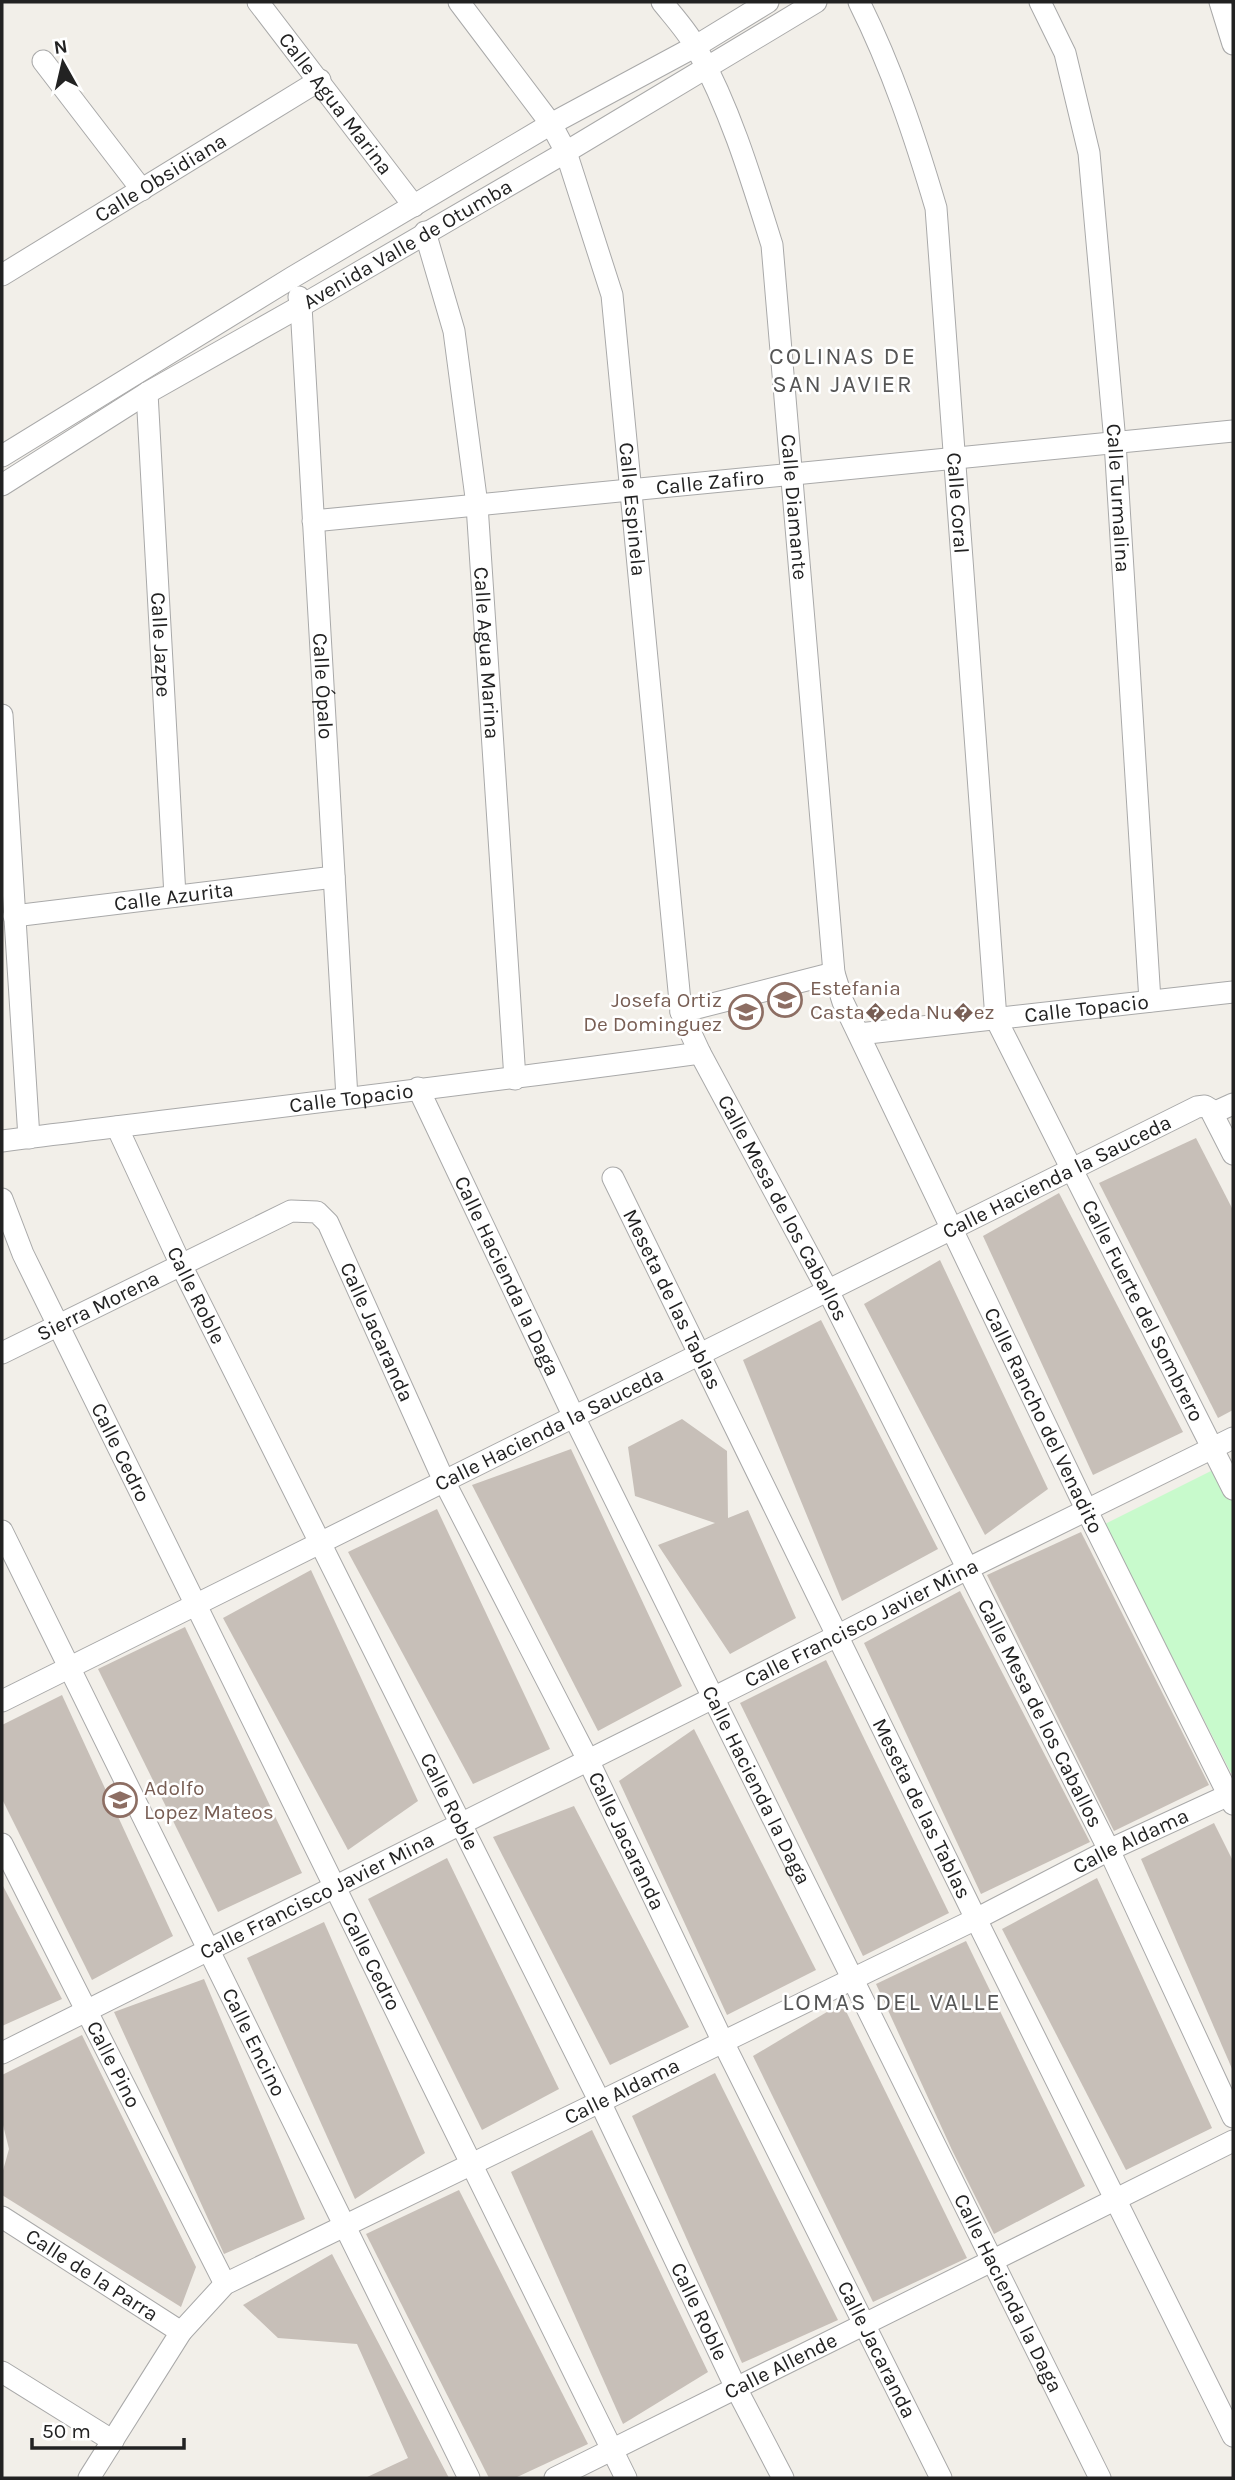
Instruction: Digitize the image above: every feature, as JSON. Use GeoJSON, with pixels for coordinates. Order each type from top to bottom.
{"type":"FeatureCollection","features":[{"type":"Feature","properties":{"kind":"street","name":"Calle Agua Marina"},"geometry":{"type":"LineString","coordinates":[[258,2],[414,206]]}},
{"type":"Feature","properties":{"kind":"street","name":"Calle Espinela"},"geometry":{"type":"LineString","coordinates":[[458,2],[551,124],[566,152],[612,295],[681,1012],[700,1053]]}},
{"type":"Feature","properties":{"kind":"street","name":"Calle Diamante"},"geometry":{"type":"LineString","coordinates":[[662,2],[696,46],[706,68],[745,156],[772,245],[834,973],[843,1002],[859,1034]]}},
{"type":"Feature","properties":{"kind":"street","name":"Avenida Valle de Otumba"},"geometry":{"type":"LineString","coordinates":[[2,456],[293,276],[551,124],[696,46],[768,2]]}},
{"type":"Feature","properties":{"kind":"street","name":"Avenida Valle de Otumba"},"geometry":{"type":"LineString","coordinates":[[2,485],[147,393],[566,152],[816,2]]}},
{"type":"Feature","properties":{"kind":"street","name":"Calle Coral"},"geometry":{"type":"LineString","coordinates":[[859,2],[874,31],[909,119],[936,208],[996,1019]]}},
{"type":"Feature","properties":{"kind":"street","name":"Calle Turmalina"},"geometry":{"type":"LineString","coordinates":[[1040,2],[1065,53],[1089,153],[1115,442],[1150,1001]]}},
{"type":"Feature","properties":{"kind":"street"},"geometry":{"type":"LineString","coordinates":[[1220,2],[1233,44]]}},
{"type":"Feature","properties":{"kind":"street"},"geometry":{"type":"LineString","coordinates":[[43,61],[142,190]]}},
{"type":"Feature","properties":{"kind":"street","name":"Calle Obsidiana"},"geometry":{"type":"LineString","coordinates":[[2,275],[320,80]]}},
{"type":"Feature","properties":{"kind":"street","name":"Calle Agua Marina"},"geometry":{"type":"LineString","coordinates":[[425,232],[454,331],[477,505],[515,1079]]}},
{"type":"Feature","properties":{"kind":"street","name":"Calle Ópalo"},"geometry":{"type":"LineString","coordinates":[[293,276],[301,306],[347,1098]]}},
{"type":"Feature","properties":{"kind":"street","name":"Calle Jazpe"},"geometry":{"type":"LineString","coordinates":[[147,393],[175,896]]}},
{"type":"Feature","properties":{"kind":"street","name":"Calle Zafiro"},"geometry":{"type":"LineString","coordinates":[[313,521],[1233,431]]}},
{"type":"Feature","properties":{"kind":"street"},"geometry":{"type":"LineString","coordinates":[[2,715],[29,1138]]}},
{"type":"Feature","properties":{"kind":"street","name":"Calle Azurita"},"geometry":{"type":"LineString","coordinates":[[14,916],[334,877]]}},
{"type":"Feature","properties":{"kind":"street"},"geometry":{"type":"LineString","coordinates":[[681,1012],[834,973]]}},
{"type":"Feature","properties":{"kind":"street","name":"Calle Topacio"},"geometry":{"type":"LineString","coordinates":[[859,1034],[1233,992]]}},
{"type":"Feature","properties":{"kind":"street","name":"Calle Fuerte del Sombrero"},"geometry":{"type":"LineString","coordinates":[[996,1019],[1233,1489]]}},
{"type":"Feature","properties":{"kind":"street","name":"Calle Rancho del Venadito"},"geometry":{"type":"LineString","coordinates":[[859,1034],[1087,1511],[1232,1797]]}},
{"type":"Feature","properties":{"kind":"street","name":"Calle Topacio"},"geometry":{"type":"LineString","coordinates":[[2,1142],[418,1088],[515,1079],[700,1053]]}},
{"type":"Feature","properties":{"kind":"street","name":"Calle Mesa de los Caballos"},"geometry":{"type":"LineString","coordinates":[[700,1053],[828,1291],[1109,1850],[1233,2117]]}},
{"type":"Feature","properties":{"kind":"street","name":"Calle Hacienda la Daga"},"geometry":{"type":"LineString","coordinates":[[418,1088],[574,1417],[1100,2478]]}},
{"type":"Feature","properties":{"kind":"street","name":"Calle Hacienda la Sauceda"},"geometry":{"type":"LineString","coordinates":[[2,1700],[1197,1107],[1205,1106],[1212,1111],[1233,1104]]}},
{"type":"Feature","properties":{"kind":"street"},"geometry":{"type":"LineString","coordinates":[[1212,1111],[1233,1154]]}},
{"type":"Feature","properties":{"kind":"street","name":"Calle Roble"},"geometry":{"type":"LineString","coordinates":[[117,1127],[181,1265],[600,2102],[736,2388],[783,2478]]}},
{"type":"Feature","properties":{"kind":"street","name":"Meseta de las Tablas"},"geometry":{"type":"LineString","coordinates":[[613,1178],[1233,2436]]}},
{"type":"Feature","properties":{"kind":"street","name":"Calle Cedro"},"geometry":{"type":"LineString","coordinates":[[2,1199],[23,1254],[626,2478]]}},
{"type":"Feature","properties":{"kind":"street","name":"Sierra Morena"},"geometry":{"type":"LineString","coordinates":[[2,1353],[291,1211],[307,1210]]}},
{"type":"Feature","properties":{"kind":"street","name":"Calle Jacaranda"},"geometry":{"type":"LineString","coordinates":[[307,1210],[317,1212],[328,1223],[444,1481],[588,1760],[723,2042],[941,2478]]}},
{"type":"Feature","properties":{"kind":"street","name":"Calle Francisco Javier Mina"},"geometry":{"type":"LineString","coordinates":[[2,2053],[1233,1438]]}},
{"type":"Feature","properties":{"kind":"street","name":"Calle Encino"},"geometry":{"type":"LineString","coordinates":[[2,1531],[469,2478]]}},
{"type":"Feature","properties":{"kind":"street","name":"Calle Aldama"},"geometry":{"type":"LineString","coordinates":[[89,2478],[181,2332],[225,2284],[976,1919],[1109,1850],[1232,1797]]}},
{"type":"Feature","properties":{"kind":"street","name":"Calle Pino"},"geometry":{"type":"LineString","coordinates":[[2,1844],[225,2284]]}},
{"type":"Feature","properties":{"kind":"street","name":"Calle Allende"},"geometry":{"type":"LineString","coordinates":[[555,2478],[1233,2141]]}},
{"type":"Feature","properties":{"kind":"street","name":"Calle de la Parra"},"geometry":{"type":"LineString","coordinates":[[2,2217],[181,2332]]}},
{"type":"Feature","properties":{"kind":"street"},"geometry":{"type":"LineString","coordinates":[[2,2372],[113,2441]]}},
{"type":"Feature","properties":{"kind":"green space"},"geometry":{"type":"Polygon","coordinates":[[[1217,1468],[1233,1500],[1231,1773],[1105,1524],[1217,1468]]]}},
{"type":"Feature","properties":{"kind":"building"},"geometry":{"type":"Polygon","coordinates":[[[1196,1138],[1233,1210],[1233,1410],[1218,1418],[1099,1183],[1196,1138]]]}},
{"type":"Feature","properties":{"kind":"building"},"geometry":{"type":"Polygon","coordinates":[[[1059,1193],[1183,1432],[1093,1475],[983,1236],[1059,1193]]]}},
{"type":"Feature","properties":{"kind":"building"},"geometry":{"type":"Polygon","coordinates":[[[940,1260],[1048,1489],[985,1535],[864,1304],[940,1260]]]}},
{"type":"Feature","properties":{"kind":"building"},"geometry":{"type":"Polygon","coordinates":[[[821,1320],[938,1549],[842,1601],[743,1360],[821,1320]]]}},
{"type":"Feature","properties":{"kind":"building"},"geometry":{"type":"Polygon","coordinates":[[[682,1419],[727,1451],[728,1518],[748,1510],[796,1618],[730,1654],[658,1545],[715,1523],[635,1496],[628,1447],[682,1419]]]}},
{"type":"Feature","properties":{"kind":"building"},"geometry":{"type":"Polygon","coordinates":[[[571,1449],[682,1686],[598,1731],[472,1485],[571,1449]]]}},
{"type":"Feature","properties":{"kind":"building"},"geometry":{"type":"Polygon","coordinates":[[[437,1509],[550,1749],[473,1784],[348,1552],[437,1509]]]}},
{"type":"Feature","properties":{"kind":"building"},"geometry":{"type":"Polygon","coordinates":[[[1081,1532],[1209,1785],[1114,1831],[987,1575],[1081,1532]]]}},
{"type":"Feature","properties":{"kind":"building"},"geometry":{"type":"Polygon","coordinates":[[[311,1570],[418,1801],[348,1850],[223,1618],[311,1570]]]}},
{"type":"Feature","properties":{"kind":"building"},"geometry":{"type":"Polygon","coordinates":[[[960,1591],[1090,1842],[981,1894],[864,1643],[960,1591]]]}},
{"type":"Feature","properties":{"kind":"building"},"geometry":{"type":"Polygon","coordinates":[[[185,1627],[302,1873],[218,1912],[98,1669],[185,1627]]]}},
{"type":"Feature","properties":{"kind":"building"},"geometry":{"type":"Polygon","coordinates":[[[826,1660],[949,1913],[863,1956],[740,1703],[826,1660]]]}},
{"type":"Feature","properties":{"kind":"building"},"geometry":{"type":"Polygon","coordinates":[[[62,1695],[173,1936],[92,1980],[2,1799],[2,1725],[62,1695]]]}},
{"type":"Feature","properties":{"kind":"building"},"geometry":{"type":"Polygon","coordinates":[[[694,1729],[816,1970],[727,2015],[619,1781],[694,1729]]]}},
{"type":"Feature","properties":{"kind":"building"},"geometry":{"type":"Polygon","coordinates":[[[574,1806],[689,2027],[610,2065],[493,1837],[574,1806]]]}},
{"type":"Feature","properties":{"kind":"building"},"geometry":{"type":"Polygon","coordinates":[[[1214,1823],[1233,1861],[1233,2071],[1141,1859],[1214,1823]]]}},
{"type":"Feature","properties":{"kind":"building"},"geometry":{"type":"Polygon","coordinates":[[[447,1858],[559,2089],[482,2130],[368,1899],[447,1858]]]}},
{"type":"Feature","properties":{"kind":"building"},"geometry":{"type":"Polygon","coordinates":[[[1097,1878],[1212,2128],[1126,2170],[1002,1929],[1097,1878]]]}},
{"type":"Feature","properties":{"kind":"building"},"geometry":{"type":"Polygon","coordinates":[[[2,1884],[62,1999],[2,2026],[2,1884]]]}},
{"type":"Feature","properties":{"kind":"building"},"geometry":{"type":"Polygon","coordinates":[[[324,1922],[425,2153],[355,2199],[247,1958],[324,1922]]]}},
{"type":"Feature","properties":{"kind":"building"},"geometry":{"type":"Polygon","coordinates":[[[966,1941],[1085,2186],[994,2234],[952,2150],[876,1984],[966,1941]]]}},
{"type":"Feature","properties":{"kind":"building"},"geometry":{"type":"Polygon","coordinates":[[[204,1979],[305,2219],[224,2254],[114,2012],[204,1979]]]}},
{"type":"Feature","properties":{"kind":"building"},"geometry":{"type":"Polygon","coordinates":[[[842,2003],[967,2258],[873,2302],[753,2056],[842,2003]]]}},
{"type":"Feature","properties":{"kind":"building"},"geometry":{"type":"Polygon","coordinates":[[[82,2035],[196,2267],[181,2307],[2,2195],[2,2174],[9,2149],[2,2121],[2,2075],[82,2035]]]}},
{"type":"Feature","properties":{"kind":"building"},"geometry":{"type":"Polygon","coordinates":[[[715,2073],[838,2320],[742,2363],[632,2116],[715,2073]]]}},
{"type":"Feature","properties":{"kind":"building"},"geometry":{"type":"Polygon","coordinates":[[[592,2130],[708,2372],[623,2424],[511,2172],[592,2130]]]}},
{"type":"Feature","properties":{"kind":"building"},"geometry":{"type":"Polygon","coordinates":[[[459,2190],[588,2444],[515,2478],[489,2478],[366,2234],[459,2190]]]}},
{"type":"Feature","properties":{"kind":"building"},"geometry":{"type":"Polygon","coordinates":[[[332,2254],[449,2478],[365,2478],[408,2458],[357,2344],[278,2338],[243,2305],[332,2254]]]}},
{"type":"Feature","properties":{"kind":"place","name":"Estefania Casta�eda Nu�ez"},"geometry":{"type":"Point","coordinates":[785,1000]}},
{"type":"Feature","properties":{"kind":"place","name":"Josefa Ortiz De Dominguez"},"geometry":{"type":"Point","coordinates":[746,1012]}},
{"type":"Feature","properties":{"kind":"place","name":"Adolfo Lopez Mateos"},"geometry":{"type":"Point","coordinates":[120,1800]}},
{"type":"Feature","properties":{"kind":"district","name":"COLINAS DE SAN JAVIER"},"geometry":{"type":"Point","coordinates":[843,370]}},
{"type":"Feature","properties":{"kind":"district","name":"LOMAS DEL VALLE"},"geometry":{"type":"Point","coordinates":[892,2002]}}]}
